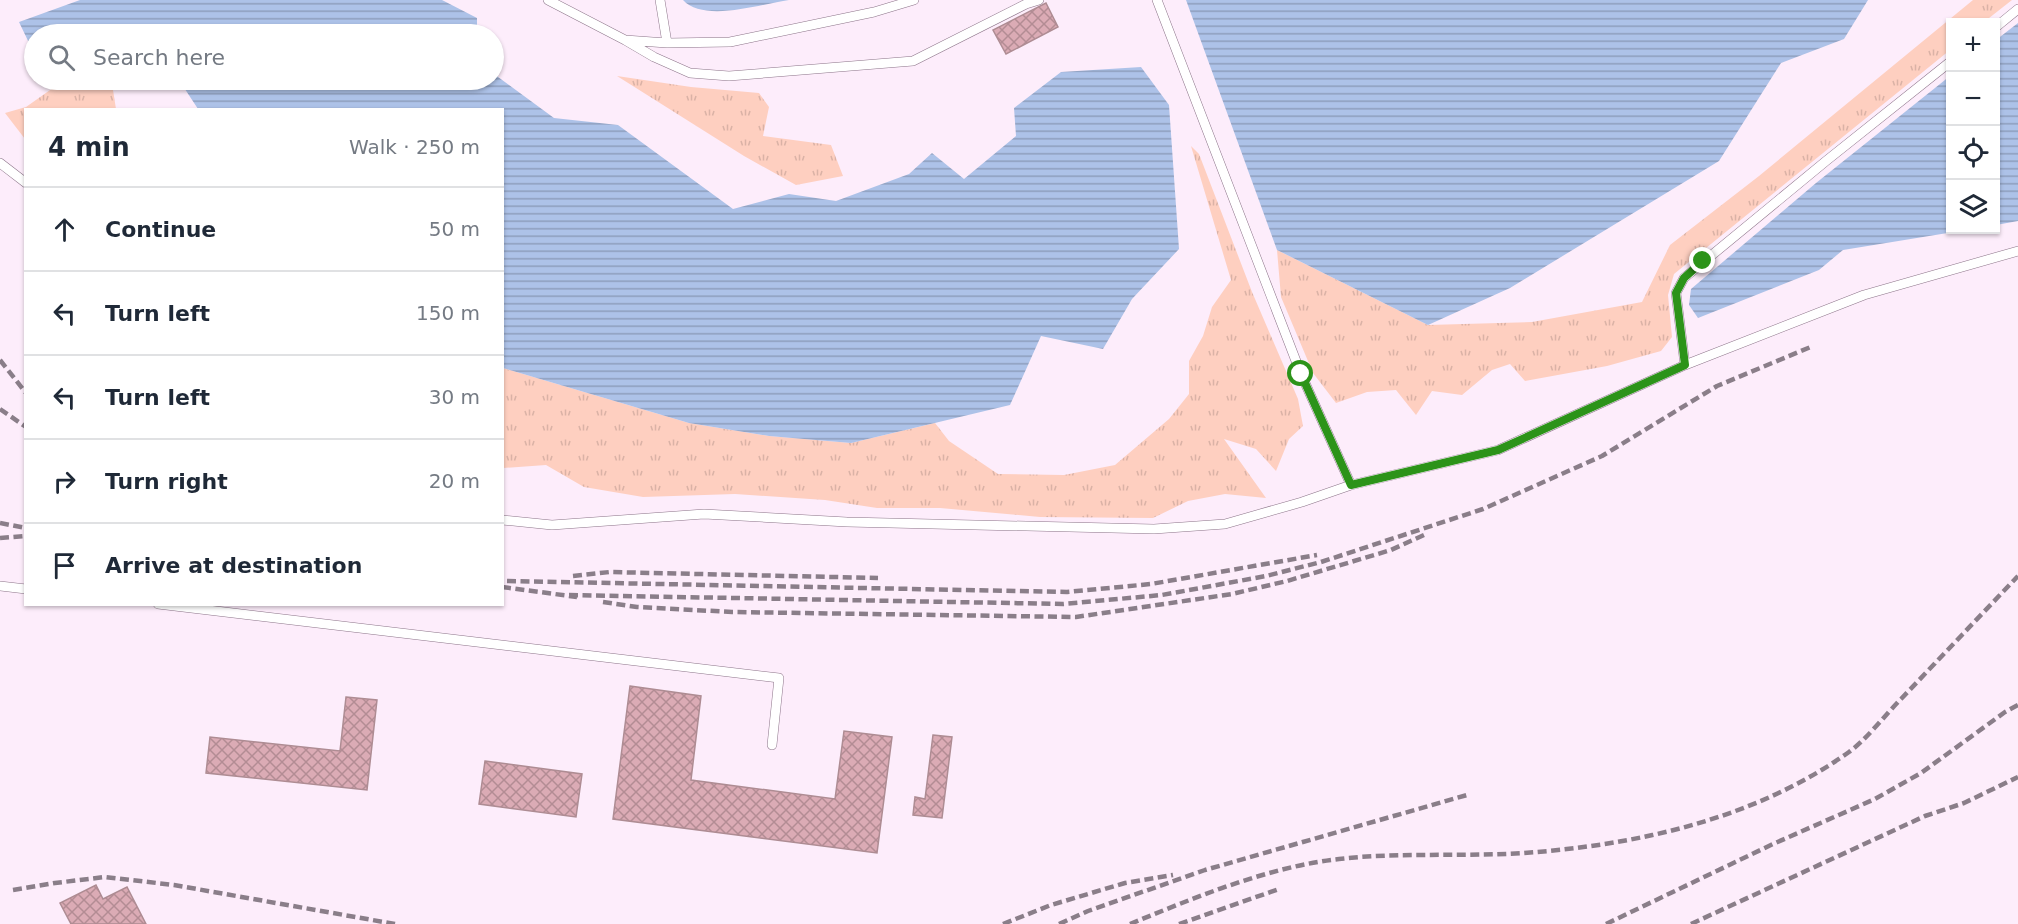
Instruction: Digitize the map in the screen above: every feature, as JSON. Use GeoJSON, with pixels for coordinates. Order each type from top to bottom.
{"type":"FeatureCollection","features":[{"type":"Feature","properties":{"kind":"lane"},"geometry":{"type":"LineString","coordinates":[[548,0],[654,57],[690,73],[729,76],[913,61],[1039,0]]}},
{"type":"Feature","properties":{"kind":"lane"},"geometry":{"type":"LineString","coordinates":[[660,0],[667,44]]}},
{"type":"Feature","properties":{"kind":"lane"},"geometry":{"type":"LineString","coordinates":[[625,40],[667,44],[730,42],[874,12],[914,0]]}},
{"type":"Feature","properties":{"kind":"lane"},"geometry":{"type":"LineString","coordinates":[[1157,0],[1301,374],[1351,485]]}},
{"type":"Feature","properties":{"kind":"lane"},"geometry":{"type":"LineString","coordinates":[[2000,23],[2018,9]]}},
{"type":"Feature","properties":{"kind":"lane"},"geometry":{"type":"LineString","coordinates":[[1685,365],[1676,293],[1684,278],[1946,65]]}},
{"type":"Feature","properties":{"kind":"lane"},"geometry":{"type":"LineString","coordinates":[[0,163],[24,181]]}},
{"type":"Feature","properties":{"kind":"lane"},"geometry":{"type":"LineString","coordinates":[[504,520],[552,525],[704,514],[847,522],[1154,529],[1225,524],[1351,485],[1498,450],[1685,365],[1864,295],[1930,274],[2018,251]]}},
{"type":"Feature","properties":{"kind":"lane"},"geometry":{"type":"LineString","coordinates":[[0,586],[24,589]]}},
{"type":"Feature","properties":{"kind":"lane"},"geometry":{"type":"LineString","coordinates":[[175,606],[779,678],[772,744]]}},
{"type":"Feature","properties":{"kind":"green space"},"geometry":{"type":"Polygon","coordinates":[[[1973,0],[2012,0],[1989,18],[1951,18],[1973,0]]]}},
{"type":"Feature","properties":{"kind":"green space"},"geometry":{"type":"Polygon","coordinates":[[[1946,22],[1946,53],[1674,274],[1668,295],[1672,337],[1661,351],[1607,366],[1525,381],[1510,364],[1492,370],[1462,395],[1432,391],[1416,415],[1396,390],[1367,392],[1336,403],[1313,373],[1281,297],[1277,250],[1428,325],[1532,322],[1642,302],[1670,245],[1759,176],[1946,22]]]}},
{"type":"Feature","properties":{"kind":"green space"},"geometry":{"type":"Polygon","coordinates":[[[617,76],[691,87],[759,93],[769,107],[763,136],[831,145],[843,176],[796,185],[744,156],[617,76]]]}},
{"type":"Feature","properties":{"kind":"green space"},"geometry":{"type":"Polygon","coordinates":[[[50,90],[113,90],[116,108],[24,108],[24,138],[5,113],[26,107],[50,90]]]}},
{"type":"Feature","properties":{"kind":"green space"},"geometry":{"type":"Polygon","coordinates":[[[1191,146],[1199,154],[1252,292],[1298,399],[1303,426],[1289,439],[1276,471],[1256,449],[1224,439],[1266,498],[1225,494],[1188,501],[1153,518],[1040,517],[940,508],[877,508],[825,500],[735,494],[643,497],[584,487],[546,465],[504,468],[504,368],[689,423],[769,436],[851,443],[935,423],[949,441],[998,474],[1064,475],[1115,465],[1169,419],[1189,394],[1189,361],[1203,336],[1212,307],[1231,280],[1191,146]]]}},
{"type":"Feature","properties":{"kind":"water"},"geometry":{"type":"Polygon","coordinates":[[[80,0],[442,0],[477,18],[477,24],[24,24],[24,32],[19,22],[80,0]]]}},
{"type":"Feature","properties":{"kind":"water"},"geometry":{"type":"Polygon","coordinates":[[[683,0],[789,0],[718,11],[692,7],[683,0]]]}},
{"type":"Feature","properties":{"kind":"water"},"geometry":{"type":"Polygon","coordinates":[[[1186,0],[1868,0],[1844,39],[1781,63],[1719,161],[1510,288],[1428,325],[1277,250],[1186,0]]]}},
{"type":"Feature","properties":{"kind":"water"},"geometry":{"type":"Polygon","coordinates":[[[2018,23],[2018,221],[2000,224],[2000,72],[2000,37],[2018,23]]]}},
{"type":"Feature","properties":{"kind":"water"},"geometry":{"type":"Polygon","coordinates":[[[1141,67],[1169,105],[1179,249],[1132,299],[1103,349],[1041,336],[1010,405],[851,443],[769,436],[689,423],[504,368],[504,108],[197,108],[186,90],[504,90],[504,81],[554,118],[618,125],[733,209],[789,194],[836,201],[909,174],[932,153],[964,179],[1016,136],[1014,108],[1061,72],[1141,67]]]}},
{"type":"Feature","properties":{"kind":"water"},"geometry":{"type":"Polygon","coordinates":[[[1946,79],[1946,233],[1843,250],[1819,270],[1698,318],[1689,305],[1691,289],[1816,183],[1946,79]]]}},
{"type":"Feature","properties":{"kind":"building"},"geometry":{"type":"Polygon","coordinates":[[[1046,3],[1058,27],[1006,54],[993,30],[1046,3]]]}},
{"type":"Feature","properties":{"kind":"building"},"geometry":{"type":"Polygon","coordinates":[[[630,686],[701,696],[691,780],[835,799],[844,731],[892,737],[877,853],[613,819],[630,686]]]}},
{"type":"Feature","properties":{"kind":"building"},"geometry":{"type":"Polygon","coordinates":[[[346,697],[377,700],[367,790],[206,773],[210,737],[340,751],[346,697]]]}},
{"type":"Feature","properties":{"kind":"building"},"geometry":{"type":"Polygon","coordinates":[[[933,735],[952,737],[942,818],[913,815],[915,797],[925,799],[933,735]]]}},
{"type":"Feature","properties":{"kind":"building"},"geometry":{"type":"Polygon","coordinates":[[[485,761],[582,774],[576,817],[479,804],[485,761]]]}},
{"type":"Feature","properties":{"kind":"building"},"geometry":{"type":"Polygon","coordinates":[[[96,885],[103,899],[127,887],[146,924],[71,924],[60,903],[96,885]]]}},
{"type":"Feature","properties":{"kind":"railway"},"geometry":{"type":"LineString","coordinates":[[569,595],[1063,604],[1162,595],[1266,576],[1321,562],[1483,509],[1602,456],[1717,386],[1813,346]]}},
{"type":"Feature","properties":{"kind":"railway"},"geometry":{"type":"LineString","coordinates":[[0,360],[24,390]]}},
{"type":"Feature","properties":{"kind":"railway"},"geometry":{"type":"LineString","coordinates":[[0,409],[24,426]]}},
{"type":"Feature","properties":{"kind":"railway"},"geometry":{"type":"LineString","coordinates":[[0,523],[24,528]]}},
{"type":"Feature","properties":{"kind":"railway"},"geometry":{"type":"LineString","coordinates":[[603,602],[637,607],[732,612],[1076,617],[1232,594],[1287,581],[1391,550],[1426,534]]}},
{"type":"Feature","properties":{"kind":"railway"},"geometry":{"type":"LineString","coordinates":[[0,538],[24,536]]}},
{"type":"Feature","properties":{"kind":"railway"},"geometry":{"type":"LineString","coordinates":[[507,581],[1067,592],[1151,584],[1317,555]]}},
{"type":"Feature","properties":{"kind":"railway"},"geometry":{"type":"LineString","coordinates":[[573,576],[610,572],[878,578]]}},
{"type":"Feature","properties":{"kind":"railway"},"geometry":{"type":"LineString","coordinates":[[1130,924],[1233,884],[1312,863],[1362,857],[1501,854],[1567,849],[1652,835],[1694,825],[1735,811],[1774,795],[1813,775],[1856,747],[2018,576]]}},
{"type":"Feature","properties":{"kind":"railway"},"geometry":{"type":"LineString","coordinates":[[504,587],[577,597]]}},
{"type":"Feature","properties":{"kind":"railway"},"geometry":{"type":"LineString","coordinates":[[1606,924],[1773,844],[1875,799],[1921,773],[2018,705]]}},
{"type":"Feature","properties":{"kind":"railway"},"geometry":{"type":"LineString","coordinates":[[1691,924],[1925,816],[1964,803],[2018,777]]}},
{"type":"Feature","properties":{"kind":"railway"},"geometry":{"type":"LineString","coordinates":[[1059,924],[1088,911],[1205,870],[1467,795]]}},
{"type":"Feature","properties":{"kind":"railway"},"geometry":{"type":"LineString","coordinates":[[1003,924],[1051,905],[1125,883],[1173,875]]}},
{"type":"Feature","properties":{"kind":"railway"},"geometry":{"type":"LineString","coordinates":[[13,890],[105,877],[174,885],[395,924]]}},
{"type":"Feature","properties":{"kind":"railway"},"geometry":{"type":"LineString","coordinates":[[1179,924],[1279,889]]}},
{"type":"Feature","properties":{"kind":"route"},"geometry":{"type":"LineString","coordinates":[[1301,374],[1351,485],[1498,450],[1685,365],[1676,293],[1684,278],[1703,261]]}}]}
